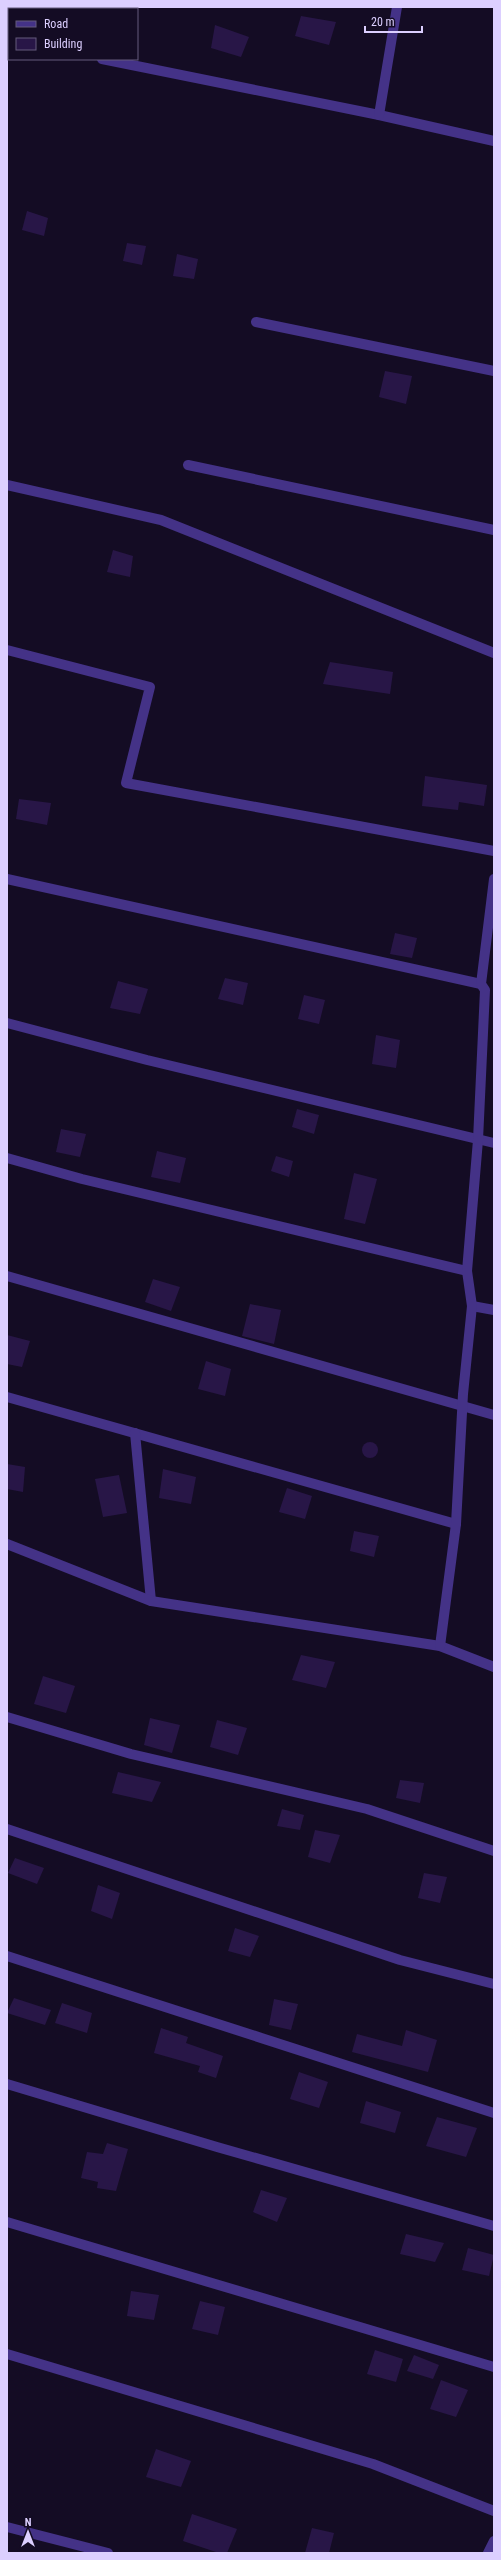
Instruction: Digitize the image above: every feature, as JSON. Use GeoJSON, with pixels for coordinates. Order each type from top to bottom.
{"type":"FeatureCollection","features":[{"type":"Feature","properties":{"kind":"street"},"geometry":{"type":"LineString","coordinates":[[379,115],[397,7]]}},
{"type":"Feature","properties":{"kind":"street"},"geometry":{"type":"LineString","coordinates":[[107,60],[379,115],[494,141]]}},
{"type":"Feature","properties":{"kind":"street"},"geometry":{"type":"LineString","coordinates":[[256,322],[494,371]]}},
{"type":"Feature","properties":{"kind":"street"},"geometry":{"type":"LineString","coordinates":[[188,464],[494,530]]}},
{"type":"Feature","properties":{"kind":"street"},"geometry":{"type":"LineString","coordinates":[[7,485],[161,520],[494,653]]}},
{"type":"Feature","properties":{"kind":"street"},"geometry":{"type":"LineString","coordinates":[[7,650],[150,687],[126,783],[494,851]]}},
{"type":"Feature","properties":{"kind":"street"},"geometry":{"type":"LineString","coordinates":[[7,879],[487,988]]}},
{"type":"Feature","properties":{"kind":"street"},"geometry":{"type":"LineString","coordinates":[[440,1646],[456,1524],[463,1406],[472,1306],[467,1271],[478,1140],[494,879]]}},
{"type":"Feature","properties":{"kind":"street"},"geometry":{"type":"LineString","coordinates":[[7,1023],[147,1060],[494,1143]]}},
{"type":"Feature","properties":{"kind":"street"},"geometry":{"type":"LineString","coordinates":[[7,1158],[89,1180],[467,1271]]}},
{"type":"Feature","properties":{"kind":"street"},"geometry":{"type":"LineString","coordinates":[[7,1276],[494,1415]]}},
{"type":"Feature","properties":{"kind":"street"},"geometry":{"type":"LineString","coordinates":[[472,1306],[494,1310]]}},
{"type":"Feature","properties":{"kind":"street"},"geometry":{"type":"LineString","coordinates":[[7,1397],[456,1524]]}},
{"type":"Feature","properties":{"kind":"street"},"geometry":{"type":"LineString","coordinates":[[135,1433],[151,1601]]}},
{"type":"Feature","properties":{"kind":"street"},"geometry":{"type":"LineString","coordinates":[[7,1544],[151,1601],[440,1646],[494,1667]]}},
{"type":"Feature","properties":{"kind":"street"},"geometry":{"type":"LineString","coordinates":[[7,1717],[131,1754],[367,1809],[494,1851]]}},
{"type":"Feature","properties":{"kind":"street"},"geometry":{"type":"LineString","coordinates":[[7,1829],[400,1960],[494,1984]]}},
{"type":"Feature","properties":{"kind":"street"},"geometry":{"type":"LineString","coordinates":[[7,1956],[494,2113]]}},
{"type":"Feature","properties":{"kind":"street"},"geometry":{"type":"LineString","coordinates":[[7,2084],[218,2148],[494,2226]]}},
{"type":"Feature","properties":{"kind":"street"},"geometry":{"type":"LineString","coordinates":[[7,2222],[494,2367]]}},
{"type":"Feature","properties":{"kind":"street"},"geometry":{"type":"LineString","coordinates":[[7,2354],[373,2464],[494,2511]]}},
{"type":"Feature","properties":{"kind":"street"},"geometry":{"type":"LineString","coordinates":[[7,2528],[108,2553]]}},
{"type":"Feature","properties":{"kind":"street"},"geometry":{"type":"LineString","coordinates":[[488,2553],[494,2541]]}},
{"type":"Feature","properties":{"kind":"building"},"geometry":{"type":"Polygon","coordinates":[[[301,16],[336,22],[329,45],[295,36],[301,16]]]}},
{"type":"Feature","properties":{"kind":"building"},"geometry":{"type":"Polygon","coordinates":[[[215,25],[249,37],[241,57],[211,48],[215,25]]]}},
{"type":"Feature","properties":{"kind":"building"},"geometry":{"type":"Polygon","coordinates":[[[27,211],[48,218],[44,236],[22,230],[27,211]]]}},
{"type":"Feature","properties":{"kind":"building"},"geometry":{"type":"Polygon","coordinates":[[[127,243],[146,246],[142,265],[123,261],[127,243]]]}},
{"type":"Feature","properties":{"kind":"building"},"geometry":{"type":"Polygon","coordinates":[[[177,254],[198,259],[194,279],[173,276],[177,254]]]}},
{"type":"Feature","properties":{"kind":"building"},"geometry":{"type":"Polygon","coordinates":[[[385,371],[412,376],[406,404],[379,397],[385,371]]]}},
{"type":"Feature","properties":{"kind":"building"},"geometry":{"type":"Polygon","coordinates":[[[113,550],[133,556],[130,577],[107,572],[113,550]]]}},
{"type":"Feature","properties":{"kind":"building"},"geometry":{"type":"Polygon","coordinates":[[[330,662],[393,672],[390,694],[323,684],[330,662]]]}},
{"type":"Feature","properties":{"kind":"building"},"geometry":{"type":"Polygon","coordinates":[[[425,776],[487,785],[484,806],[459,802],[458,810],[422,806],[425,776]]]}},
{"type":"Feature","properties":{"kind":"building"},"geometry":{"type":"Polygon","coordinates":[[[19,799],[51,803],[47,825],[16,819],[19,799]]]}},
{"type":"Feature","properties":{"kind":"building"},"geometry":{"type":"Polygon","coordinates":[[[395,933],[417,938],[412,958],[390,954],[395,933]]]}},
{"type":"Feature","properties":{"kind":"building"},"geometry":{"type":"Polygon","coordinates":[[[225,978],[248,983],[243,1005],[218,999],[225,978]]]}},
{"type":"Feature","properties":{"kind":"building"},"geometry":{"type":"Polygon","coordinates":[[[118,981],[148,989],[140,1014],[110,1008],[118,981]]]}},
{"type":"Feature","properties":{"kind":"building"},"geometry":{"type":"Polygon","coordinates":[[[304,995],[325,1000],[319,1024],[298,1019],[304,995]]]}},
{"type":"Feature","properties":{"kind":"building"},"geometry":{"type":"Polygon","coordinates":[[[376,1035],[400,1040],[396,1068],[372,1064],[376,1035]]]}},
{"type":"Feature","properties":{"kind":"building"},"geometry":{"type":"Polygon","coordinates":[[[297,1109],[319,1115],[314,1134],[292,1127],[297,1109]]]}},
{"type":"Feature","properties":{"kind":"building"},"geometry":{"type":"Polygon","coordinates":[[[61,1129],[86,1134],[80,1157],[56,1152],[61,1129]]]}},
{"type":"Feature","properties":{"kind":"building"},"geometry":{"type":"Polygon","coordinates":[[[157,1151],[186,1158],[180,1183],[151,1177],[157,1151]]]}},
{"type":"Feature","properties":{"kind":"building"},"geometry":{"type":"Polygon","coordinates":[[[276,1156],[293,1161],[289,1177],[271,1171],[276,1156]]]}},
{"type":"Feature","properties":{"kind":"building"},"geometry":{"type":"Polygon","coordinates":[[[354,1173],[377,1179],[365,1224],[344,1219],[354,1173]]]}},
{"type":"Feature","properties":{"kind":"building"},"geometry":{"type":"Polygon","coordinates":[[[153,1279],[180,1287],[171,1311],[145,1302],[153,1279]]]}},
{"type":"Feature","properties":{"kind":"building"},"geometry":{"type":"Polygon","coordinates":[[[250,1304],[281,1310],[274,1344],[242,1336],[250,1304]]]}},
{"type":"Feature","properties":{"kind":"building"},"geometry":{"type":"Polygon","coordinates":[[[7,1335],[30,1341],[22,1367],[7,1364],[7,1335]]]}},
{"type":"Feature","properties":{"kind":"building"},"geometry":{"type":"Polygon","coordinates":[[[206,1361],[231,1369],[225,1396],[198,1389],[206,1361]]]}},
{"type":"Feature","properties":{"kind":"building"},"geometry":{"type":"Polygon","coordinates":[[[370,1442],[376,1444],[378,1450],[376,1456],[370,1458],[364,1456],[362,1450],[364,1444],[370,1442]]]}},
{"type":"Feature","properties":{"kind":"building"},"geometry":{"type":"Polygon","coordinates":[[[7,1464],[25,1467],[23,1492],[7,1489],[7,1464]]]}},
{"type":"Feature","properties":{"kind":"building"},"geometry":{"type":"Polygon","coordinates":[[[163,1469],[196,1477],[191,1504],[159,1498],[163,1469]]]}},
{"type":"Feature","properties":{"kind":"building"},"geometry":{"type":"Polygon","coordinates":[[[119,1475],[127,1513],[103,1517],[95,1479],[119,1475]]]}},
{"type":"Feature","properties":{"kind":"building"},"geometry":{"type":"Polygon","coordinates":[[[287,1488],[312,1496],[305,1519],[279,1512],[287,1488]]]}},
{"type":"Feature","properties":{"kind":"building"},"geometry":{"type":"Polygon","coordinates":[[[354,1531],[379,1536],[374,1557],[350,1551],[354,1531]]]}},
{"type":"Feature","properties":{"kind":"building"},"geometry":{"type":"Polygon","coordinates":[[[301,1655],[335,1662],[326,1688],[292,1680],[301,1655]]]}},
{"type":"Feature","properties":{"kind":"building"},"geometry":{"type":"Polygon","coordinates":[[[43,1676],[75,1686],[66,1713],[34,1704],[43,1676]]]}},
{"type":"Feature","properties":{"kind":"building"},"geometry":{"type":"Polygon","coordinates":[[[150,1718],[180,1725],[172,1753],[144,1745],[150,1718]]]}},
{"type":"Feature","properties":{"kind":"building"},"geometry":{"type":"Polygon","coordinates":[[[217,1720],[247,1728],[238,1755],[210,1747],[217,1720]]]}},
{"type":"Feature","properties":{"kind":"building"},"geometry":{"type":"Polygon","coordinates":[[[118,1772],[161,1782],[152,1802],[112,1793],[118,1772]]]}},
{"type":"Feature","properties":{"kind":"building"},"geometry":{"type":"Polygon","coordinates":[[[400,1780],[424,1783],[420,1803],[396,1798],[400,1780]]]}},
{"type":"Feature","properties":{"kind":"building"},"geometry":{"type":"Polygon","coordinates":[[[282,1809],[304,1815],[300,1830],[277,1826],[282,1809]]]}},
{"type":"Feature","properties":{"kind":"building"},"geometry":{"type":"Polygon","coordinates":[[[315,1830],[340,1835],[330,1863],[308,1857],[315,1830]]]}},
{"type":"Feature","properties":{"kind":"building"},"geometry":{"type":"Polygon","coordinates":[[[15,1858],[44,1868],[37,1884],[8,1873],[15,1858]]]}},
{"type":"Feature","properties":{"kind":"building"},"geometry":{"type":"Polygon","coordinates":[[[424,1873],[447,1877],[440,1903],[418,1898],[424,1873]]]}},
{"type":"Feature","properties":{"kind":"building"},"geometry":{"type":"Polygon","coordinates":[[[98,1885],[120,1893],[112,1919],[91,1911],[98,1885]]]}},
{"type":"Feature","properties":{"kind":"building"},"geometry":{"type":"Polygon","coordinates":[[[235,1928],[259,1936],[250,1957],[228,1951],[235,1928]]]}},
{"type":"Feature","properties":{"kind":"building"},"geometry":{"type":"Polygon","coordinates":[[[14,1998],[51,2010],[45,2025],[7,2013],[14,1998]]]}},
{"type":"Feature","properties":{"kind":"building"},"geometry":{"type":"Polygon","coordinates":[[[274,1999],[298,2004],[291,2030],[269,2025],[274,1999]]]}},
{"type":"Feature","properties":{"kind":"building"},"geometry":{"type":"Polygon","coordinates":[[[62,2003],[92,2013],[87,2033],[55,2023],[62,2003]]]}},
{"type":"Feature","properties":{"kind":"building"},"geometry":{"type":"Polygon","coordinates":[[[161,2028],[188,2037],[186,2043],[223,2056],[216,2078],[198,2072],[200,2066],[154,2053],[161,2028]]]}},
{"type":"Feature","properties":{"kind":"building"},"geometry":{"type":"Polygon","coordinates":[[[406,2030],[437,2040],[428,2072],[352,2052],[357,2034],[402,2046],[406,2030]]]}},
{"type":"Feature","properties":{"kind":"building"},"geometry":{"type":"Polygon","coordinates":[[[299,2072],[328,2082],[319,2108],[290,2099],[299,2072]]]}},
{"type":"Feature","properties":{"kind":"building"},"geometry":{"type":"Polygon","coordinates":[[[366,2101],[401,2112],[395,2133],[360,2123],[366,2101]]]}},
{"type":"Feature","properties":{"kind":"building"},"geometry":{"type":"Polygon","coordinates":[[[437,2117],[477,2128],[466,2157],[426,2146],[437,2117]]]}},
{"type":"Feature","properties":{"kind":"building"},"geometry":{"type":"Polygon","coordinates":[[[107,2143],[128,2149],[116,2191],[97,2188],[98,2182],[81,2178],[87,2152],[103,2154],[107,2143]]]}},
{"type":"Feature","properties":{"kind":"building"},"geometry":{"type":"Polygon","coordinates":[[[261,2190],[287,2198],[277,2222],[253,2212],[261,2190]]]}},
{"type":"Feature","properties":{"kind":"building"},"geometry":{"type":"Polygon","coordinates":[[[406,2234],[444,2243],[435,2262],[400,2254],[406,2234]]]}},
{"type":"Feature","properties":{"kind":"building"},"geometry":{"type":"Polygon","coordinates":[[[468,2248],[494,2255],[489,2276],[462,2270],[468,2248]]]}},
{"type":"Feature","properties":{"kind":"building"},"geometry":{"type":"Polygon","coordinates":[[[131,2291],[159,2295],[154,2320],[127,2316],[131,2291]]]}},
{"type":"Feature","properties":{"kind":"building"},"geometry":{"type":"Polygon","coordinates":[[[200,2301],[225,2307],[218,2335],[192,2329],[200,2301]]]}},
{"type":"Feature","properties":{"kind":"building"},"geometry":{"type":"Polygon","coordinates":[[[375,2350],[403,2359],[396,2382],[367,2374],[375,2350]]]}},
{"type":"Feature","properties":{"kind":"building"},"geometry":{"type":"Polygon","coordinates":[[[414,2355],[439,2365],[433,2379],[407,2371],[414,2355]]]}},
{"type":"Feature","properties":{"kind":"building"},"geometry":{"type":"Polygon","coordinates":[[[441,2380],[468,2390],[456,2417],[430,2409],[441,2380]]]}},
{"type":"Feature","properties":{"kind":"building"},"geometry":{"type":"Polygon","coordinates":[[[156,2449],[191,2461],[181,2487],[146,2477],[156,2449]]]}},
{"type":"Feature","properties":{"kind":"building"},"geometry":{"type":"Polygon","coordinates":[[[192,2514],[237,2529],[227,2553],[219,2553],[183,2541],[192,2514]]]}},
{"type":"Feature","properties":{"kind":"building"},"geometry":{"type":"Polygon","coordinates":[[[312,2528],[334,2533],[329,2553],[305,2553],[312,2528]]]}}]}
